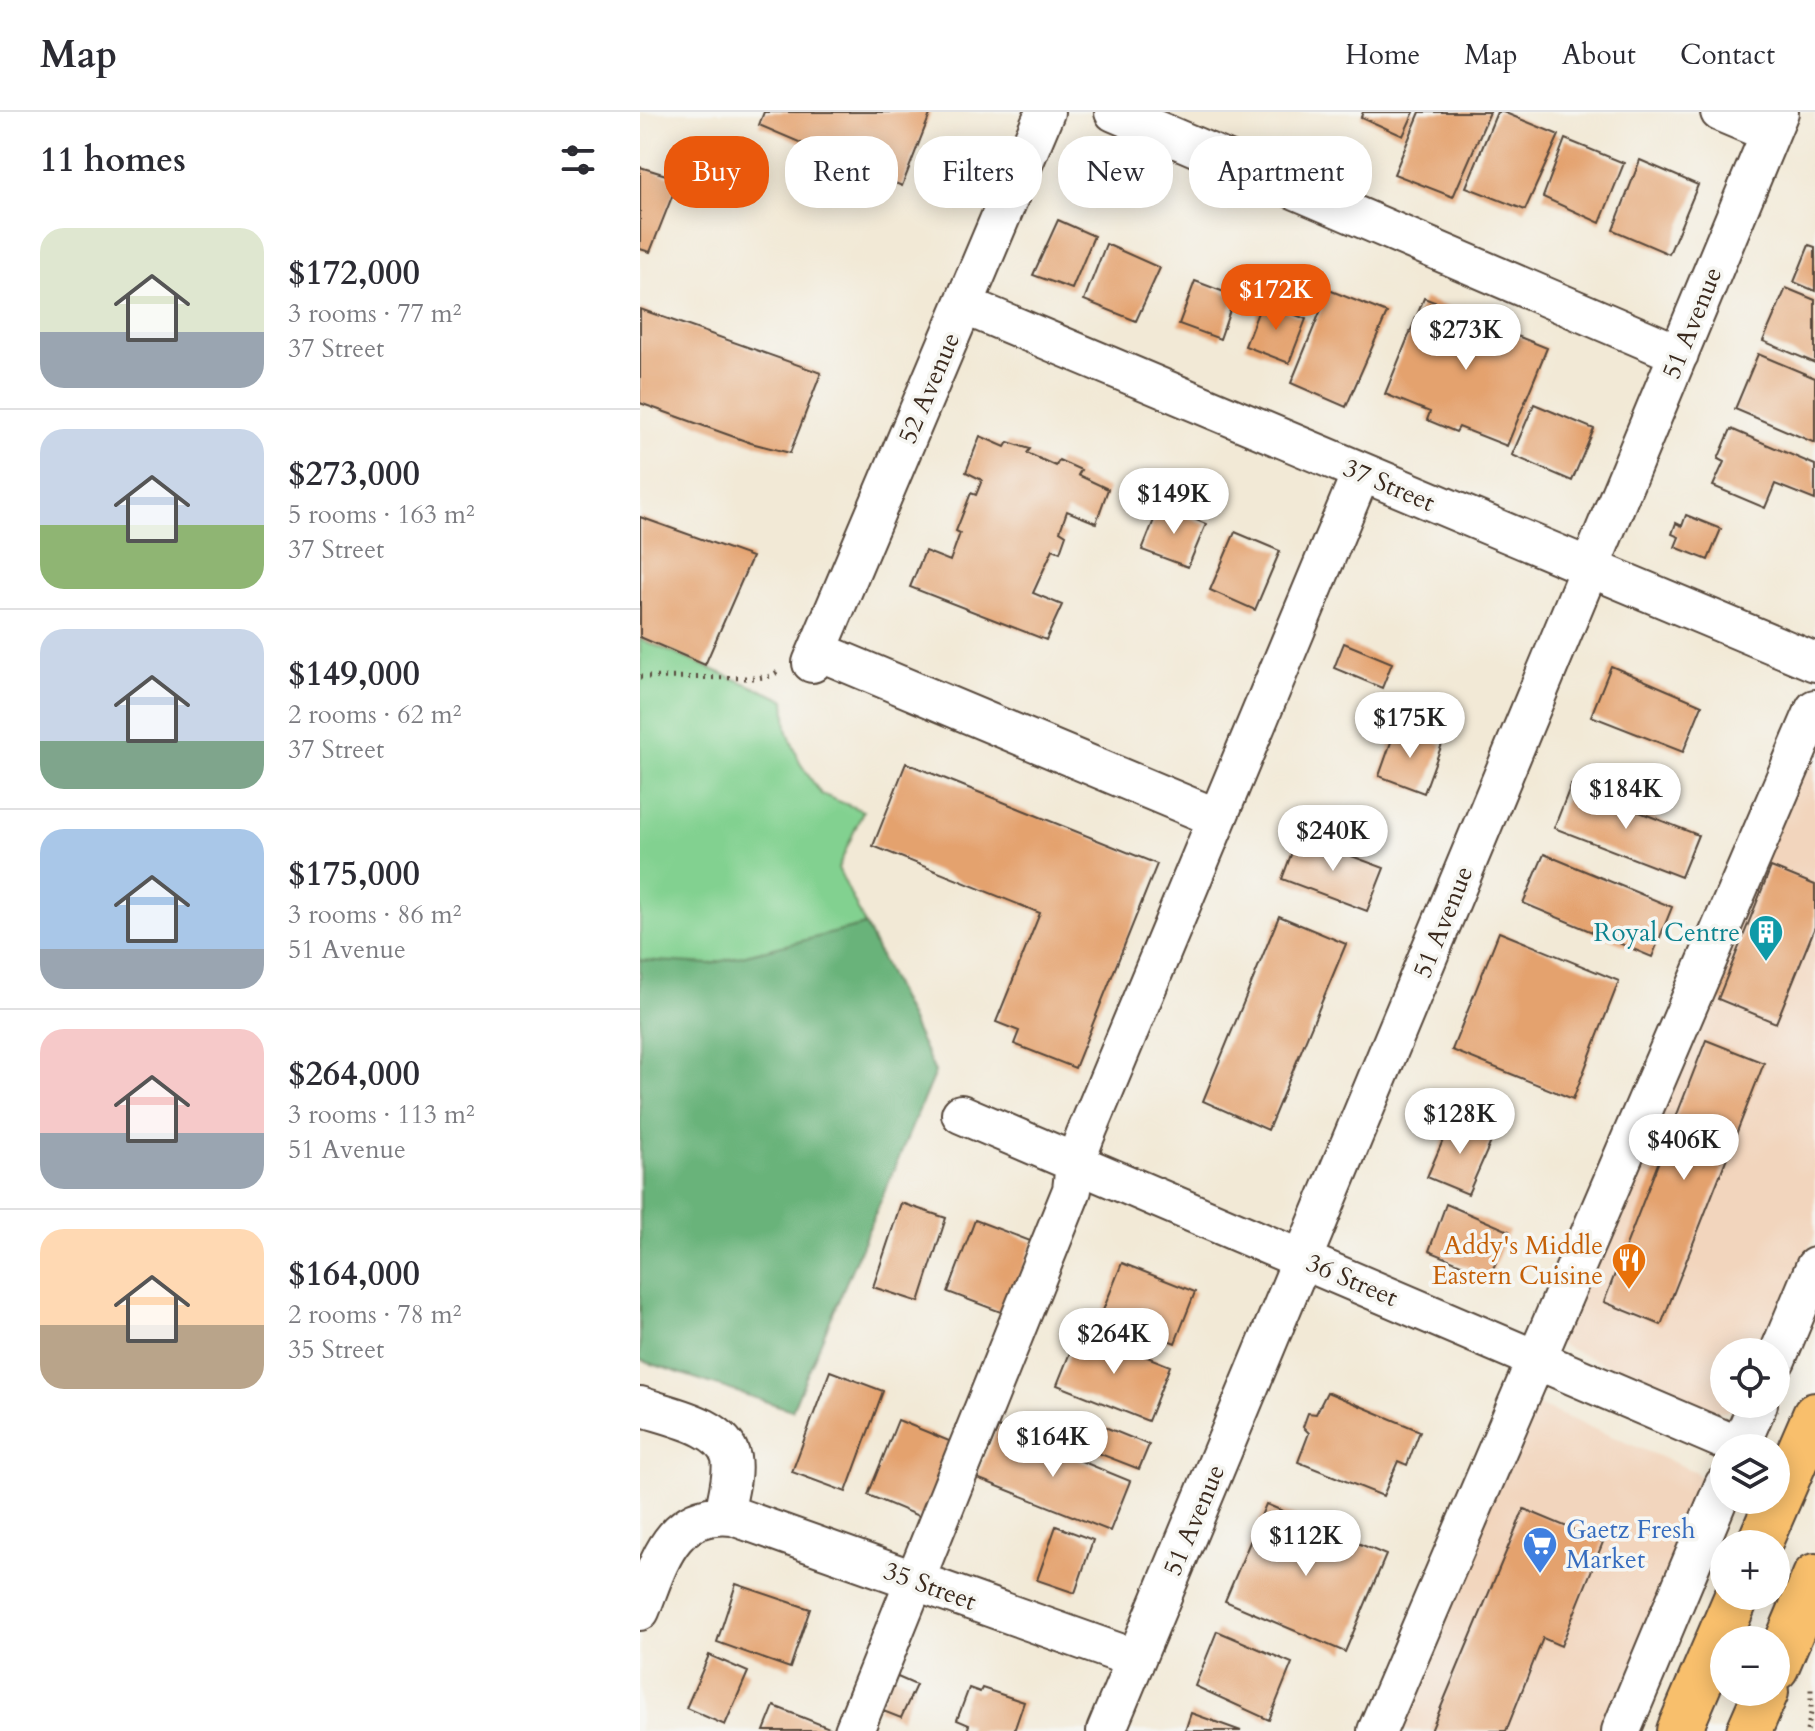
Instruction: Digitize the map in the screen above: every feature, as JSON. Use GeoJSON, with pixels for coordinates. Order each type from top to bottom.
{"type":"FeatureCollection","features":[{"type":"Feature","properties":{"kind":"main road"},"geometry":{"type":"LineString","coordinates":[[1766,1530],[1794,1470],[1815,1415]]}},
{"type":"Feature","properties":{"kind":"main road"},"geometry":{"type":"LineString","coordinates":[[1795,1673],[1815,1576]]}},
{"type":"Feature","properties":{"kind":"main road"},"geometry":{"type":"LineString","coordinates":[[1679,1731],[1731,1610]]}},
{"type":"Feature","properties":{"kind":"main road"},"geometry":{"type":"LineString","coordinates":[[1749,1731],[1760,1706]]}},
{"type":"Feature","properties":{"kind":"street","name":"52 Avenue"},"geometry":{"type":"LineString","coordinates":[[815,657],[1045,112]]}},
{"type":"Feature","properties":{"kind":"street"},"geometry":{"type":"LineString","coordinates":[[1114,112],[1679,354]]}},
{"type":"Feature","properties":{"kind":"street"},"geometry":{"type":"LineString","coordinates":[[1720,112],[1775,122]]}},
{"type":"Feature","properties":{"kind":"street","name":"51 Avenue"},"geometry":{"type":"LineString","coordinates":[[1106,1731],[1775,122]]}},
{"type":"Feature","properties":{"kind":"street","name":"37 Street"},"geometry":{"type":"LineString","coordinates":[[964,305],[1815,662]]}},
{"type":"Feature","properties":{"kind":"street"},"geometry":{"type":"LineString","coordinates":[[854,1731],[1072,1190],[1075,1163],[1361,473]]}},
{"type":"Feature","properties":{"kind":"street"},"geometry":{"type":"LineString","coordinates":[[815,657],[1217,818]]}},
{"type":"Feature","properties":{"kind":"street"},"geometry":{"type":"LineString","coordinates":[[1377,1731],[1815,709]]}},
{"type":"Feature","properties":{"kind":"street","name":"36 Street"},"geometry":{"type":"LineString","coordinates":[[961,1114],[1710,1435]]}},
{"type":"Feature","properties":{"kind":"street"},"geometry":{"type":"LineString","coordinates":[[1785,1338],[1815,1267]]}},
{"type":"Feature","properties":{"kind":"street"},"geometry":{"type":"LineString","coordinates":[[640,1406],[714,1432],[725,1443],[731,1460],[724,1515],[700,1519],[673,1538],[640,1611]]}},
{"type":"Feature","properties":{"kind":"street"},"geometry":{"type":"LineString","coordinates":[[1621,1731],[1712,1514]]}},
{"type":"Feature","properties":{"kind":"street","name":"35 Street"},"geometry":{"type":"LineString","coordinates":[[724,1515],[1136,1659]]}},
{"type":"Feature","properties":{"kind":"path"},"geometry":{"type":"LineString","coordinates":[[640,677],[757,678],[771,676],[790,660],[815,657]]}},
{"type":"Feature","properties":{"kind":"path"},"geometry":{"type":"LineString","coordinates":[[1795,1673],[1810,1692],[1811,1720],[1807,1731]]}},
{"type":"Feature","properties":{"kind":"shaded area"},"geometry":{"type":"Polygon","coordinates":[[[1815,725],[1815,1234],[1772,1338],[1710,1338],[1710,1410],[1556,1343],[1815,725]]]}},
{"type":"Feature","properties":{"kind":"shaded area"},"geometry":{"type":"Polygon","coordinates":[[[1528,1401],[1696,1472],[1703,1481],[1703,1498],[1607,1731],[1386,1731],[1528,1401]]]}},
{"type":"Feature","properties":{"kind":"green space"},"geometry":{"type":"Polygon","coordinates":[[[640,639],[785,700],[787,729],[800,763],[821,794],[863,811],[838,868],[935,1072],[792,1410],[640,1360],[640,639]]]}},
{"type":"Feature","properties":{"kind":"green space"},"geometry":{"type":"Polygon","coordinates":[[[865,925],[935,1072],[792,1410],[640,1360],[640,960],[710,964],[865,925]]]}},
{"type":"Feature","properties":{"kind":"building"},"geometry":{"type":"Polygon","coordinates":[[[764,112],[931,112],[922,136],[914,136],[914,155],[902,186],[898,184],[898,136],[785,136],[759,125],[764,112]]]}},
{"type":"Feature","properties":{"kind":"building"},"geometry":{"type":"Polygon","coordinates":[[[1363,112],[1414,112],[1403,136],[1361,117],[1363,112]]]}},
{"type":"Feature","properties":{"kind":"building"},"geometry":{"type":"Polygon","coordinates":[[[1420,112],[1490,112],[1453,197],[1394,174],[1420,112]]]}},
{"type":"Feature","properties":{"kind":"building"},"geometry":{"type":"Polygon","coordinates":[[[1497,112],[1559,135],[1525,210],[1466,187],[1497,112]]]}},
{"type":"Feature","properties":{"kind":"building"},"geometry":{"type":"Polygon","coordinates":[[[1565,139],[1624,163],[1600,223],[1543,197],[1565,139]]]}},
{"type":"Feature","properties":{"kind":"building"},"geometry":{"type":"Polygon","coordinates":[[[1640,160],[1698,185],[1669,254],[1613,230],[1640,160]]]}},
{"type":"Feature","properties":{"kind":"building"},"geometry":{"type":"Polygon","coordinates":[[[640,167],[664,174],[664,208],[667,208],[650,252],[640,249],[640,167]]]}},
{"type":"Feature","properties":{"kind":"building"},"geometry":{"type":"Polygon","coordinates":[[[1058,220],[1094,236],[1072,289],[1033,275],[1058,220]]]}},
{"type":"Feature","properties":{"kind":"building"},"geometry":{"type":"Polygon","coordinates":[[[1106,244],[1160,268],[1136,321],[1084,300],[1106,244]]]}},
{"type":"Feature","properties":{"kind":"building"},"geometry":{"type":"Polygon","coordinates":[[[1809,245],[1815,247],[1815,291],[1794,282],[1809,245]]]}},
{"type":"Feature","properties":{"kind":"building"},"geometry":{"type":"Polygon","coordinates":[[[1195,281],[1235,296],[1220,339],[1179,324],[1195,281]]]}},
{"type":"Feature","properties":{"kind":"building"},"geometry":{"type":"Polygon","coordinates":[[[1786,288],[1815,300],[1815,363],[1763,341],[1786,288]]]}},
{"type":"Feature","properties":{"kind":"building"},"geometry":{"type":"Polygon","coordinates":[[[1329,290],[1387,313],[1346,407],[1291,383],[1329,290]]]}},
{"type":"Feature","properties":{"kind":"building"},"geometry":{"type":"Polygon","coordinates":[[[1424,298],[1475,318],[1477,311],[1500,320],[1497,328],[1547,348],[1507,446],[1459,427],[1456,432],[1427,420],[1430,412],[1385,394],[1424,298]]]}},
{"type":"Feature","properties":{"kind":"building"},"geometry":{"type":"Polygon","coordinates":[[[1262,302],[1306,319],[1289,363],[1245,346],[1262,302]]]}},
{"type":"Feature","properties":{"kind":"building"},"geometry":{"type":"Polygon","coordinates":[[[640,309],[821,373],[790,453],[751,443],[640,403],[640,309]]]}},
{"type":"Feature","properties":{"kind":"building"},"geometry":{"type":"Polygon","coordinates":[[[1758,354],[1815,378],[1815,443],[1735,409],[1758,354]]]}},
{"type":"Feature","properties":{"kind":"building"},"geometry":{"type":"Polygon","coordinates":[[[1534,404],[1594,429],[1572,481],[1512,455],[1534,404]]]}},
{"type":"Feature","properties":{"kind":"building"},"geometry":{"type":"Polygon","coordinates":[[[1731,429],[1815,465],[1815,500],[1775,484],[1765,508],[1713,486],[1724,462],[1718,459],[1731,429]]]}},
{"type":"Feature","properties":{"kind":"building"},"geometry":{"type":"Polygon","coordinates":[[[980,436],[1005,447],[1008,442],[1030,449],[1027,453],[1056,466],[1059,460],[1081,470],[1078,475],[1108,489],[1096,523],[1067,511],[1060,531],[1066,535],[1060,552],[1053,549],[1033,593],[1062,605],[1046,640],[910,587],[925,551],[950,561],[960,533],[956,531],[971,493],[976,495],[982,480],[966,472],[980,436]]]}},
{"type":"Feature","properties":{"kind":"building"},"geometry":{"type":"Polygon","coordinates":[[[1160,505],[1206,524],[1188,567],[1142,550],[1160,505]]]}},
{"type":"Feature","properties":{"kind":"building"},"geometry":{"type":"Polygon","coordinates":[[[1686,515],[1721,529],[1708,560],[1675,547],[1679,537],[1672,534],[1676,523],[1682,526],[1686,515]]]}},
{"type":"Feature","properties":{"kind":"building"},"geometry":{"type":"Polygon","coordinates":[[[640,517],[752,557],[705,665],[640,637],[640,517]]]}},
{"type":"Feature","properties":{"kind":"building"},"geometry":{"type":"Polygon","coordinates":[[[1235,532],[1280,551],[1255,610],[1210,590],[1235,532]]]}},
{"type":"Feature","properties":{"kind":"building"},"geometry":{"type":"Polygon","coordinates":[[[1344,643],[1392,663],[1382,688],[1334,668],[1344,643]]]}},
{"type":"Feature","properties":{"kind":"building"},"geometry":{"type":"Polygon","coordinates":[[[1611,666],[1702,705],[1683,752],[1591,716],[1611,666]]]}},
{"type":"Feature","properties":{"kind":"building"},"geometry":{"type":"Polygon","coordinates":[[[1396,728],[1442,744],[1424,793],[1379,776],[1396,728]]]}},
{"type":"Feature","properties":{"kind":"building"},"geometry":{"type":"Polygon","coordinates":[[[906,763],[1157,864],[1075,1068],[1014,1044],[1019,1031],[996,1022],[1040,913],[873,846],[906,763]]]}},
{"type":"Feature","properties":{"kind":"building"},"geometry":{"type":"Polygon","coordinates":[[[1571,785],[1698,835],[1681,877],[1554,828],[1571,785]]]}},
{"type":"Feature","properties":{"kind":"building"},"geometry":{"type":"Polygon","coordinates":[[[1298,836],[1384,868],[1367,911],[1282,879],[1298,836]]]}},
{"type":"Feature","properties":{"kind":"building"},"geometry":{"type":"Polygon","coordinates":[[[1544,854],[1672,907],[1652,957],[1523,903],[1544,854]]]}},
{"type":"Feature","properties":{"kind":"building","name":"Royal Centre"},"geometry":{"type":"Polygon","coordinates":[[[1771,867],[1815,885],[1815,927],[1776,1023],[1718,999],[1771,867]]]}},
{"type":"Feature","properties":{"kind":"building"},"geometry":{"type":"Polygon","coordinates":[[[1279,916],[1346,944],[1268,1130],[1203,1101],[1279,916]]]}},
{"type":"Feature","properties":{"kind":"building"},"geometry":{"type":"Polygon","coordinates":[[[1499,932],[1619,981],[1573,1099],[1452,1050],[1499,932]]]}},
{"type":"Feature","properties":{"kind":"building"},"geometry":{"type":"Polygon","coordinates":[[[1706,1040],[1764,1063],[1661,1325],[1604,1302],[1706,1040]]]}},
{"type":"Feature","properties":{"kind":"building"},"geometry":{"type":"Polygon","coordinates":[[[1453,1117],[1494,1135],[1468,1194],[1427,1177],[1453,1117]]]}},
{"type":"Feature","properties":{"kind":"building"},"geometry":{"type":"Polygon","coordinates":[[[901,1203],[946,1218],[919,1302],[873,1287],[901,1203]]]}},
{"type":"Feature","properties":{"kind":"building"},"geometry":{"type":"Polygon","coordinates":[[[1446,1204],[1509,1231],[1490,1276],[1429,1251],[1446,1204]]]}},
{"type":"Feature","properties":{"kind":"building"},"geometry":{"type":"Polygon","coordinates":[[[975,1220],[1033,1242],[1006,1314],[948,1292],[975,1220]]]}},
{"type":"Feature","properties":{"kind":"building"},"geometry":{"type":"Polygon","coordinates":[[[1122,1263],[1195,1292],[1175,1343],[1102,1313],[1122,1263]]]}},
{"type":"Feature","properties":{"kind":"building"},"geometry":{"type":"Polygon","coordinates":[[[1079,1330],[1170,1366],[1148,1421],[1057,1385],[1079,1330]]]}},
{"type":"Feature","properties":{"kind":"building"},"geometry":{"type":"Polygon","coordinates":[[[830,1371],[883,1391],[846,1492],[792,1472],[830,1371]]]}},
{"type":"Feature","properties":{"kind":"building"},"geometry":{"type":"Polygon","coordinates":[[[1327,1392],[1420,1431],[1407,1465],[1398,1461],[1383,1496],[1298,1462],[1309,1433],[1303,1427],[1308,1413],[1316,1414],[1327,1392]]]}},
{"type":"Feature","properties":{"kind":"building"},"geometry":{"type":"Polygon","coordinates":[[[898,1420],[954,1443],[923,1518],[868,1495],[898,1420]]]}},
{"type":"Feature","properties":{"kind":"building"},"geometry":{"type":"Polygon","coordinates":[[[1100,1425],[1149,1445],[1139,1469],[1090,1450],[1100,1425]]]}},
{"type":"Feature","properties":{"kind":"building"},"geometry":{"type":"Polygon","coordinates":[[[998,1427],[1130,1481],[1110,1531],[977,1478],[998,1427]]]}},
{"type":"Feature","properties":{"kind":"building"},"geometry":{"type":"Polygon","coordinates":[[[1266,1504],[1386,1555],[1345,1652],[1225,1601],[1266,1504]]]}},
{"type":"Feature","properties":{"kind":"building"},"geometry":{"type":"Polygon","coordinates":[[[1524,1509],[1603,1542],[1561,1646],[1543,1638],[1506,1731],[1431,1731],[1524,1509]]]}},
{"type":"Feature","properties":{"kind":"building"},"geometry":{"type":"Polygon","coordinates":[[[1056,1526],[1093,1540],[1075,1593],[1037,1580],[1056,1526]]]}},
{"type":"Feature","properties":{"kind":"building"},"geometry":{"type":"Polygon","coordinates":[[[736,1584],[810,1609],[790,1668],[717,1642],[736,1584]]]}},
{"type":"Feature","properties":{"kind":"building"},"geometry":{"type":"Polygon","coordinates":[[[1217,1631],[1292,1663],[1269,1720],[1195,1686],[1217,1631]]]}},
{"type":"Feature","properties":{"kind":"building"},"geometry":{"type":"Polygon","coordinates":[[[709,1655],[748,1672],[725,1725],[686,1708],[709,1655]]]}},
{"type":"Feature","properties":{"kind":"building"},"geometry":{"type":"Polygon","coordinates":[[[893,1675],[916,1685],[901,1718],[878,1709],[893,1675]]]}},
{"type":"Feature","properties":{"kind":"building"},"geometry":{"type":"Polygon","coordinates":[[[969,1688],[980,1692],[982,1688],[1024,1702],[1014,1731],[967,1731],[969,1725],[957,1720],[969,1688]]]}},
{"type":"Feature","properties":{"kind":"building"},"geometry":{"type":"Polygon","coordinates":[[[774,1706],[832,1729],[764,1731],[774,1706]]]}},
{"type":"Feature","properties":{"kind":"building"},"geometry":{"type":"Polygon","coordinates":[[[1191,1713],[1241,1731],[1185,1731],[1191,1713]]]}},
{"type":"Feature","properties":{"kind":"place","name":"Royal Centre"},"geometry":{"type":"Point","coordinates":[1766,963]}},
{"type":"Feature","properties":{"kind":"place","name":"Addy's Middle Eastern Cuisine"},"geometry":{"type":"Point","coordinates":[1629,1291]}},
{"type":"Feature","properties":{"kind":"place","name":"Gaetz Fresh Market"},"geometry":{"type":"Point","coordinates":[1540,1575]}}]}
